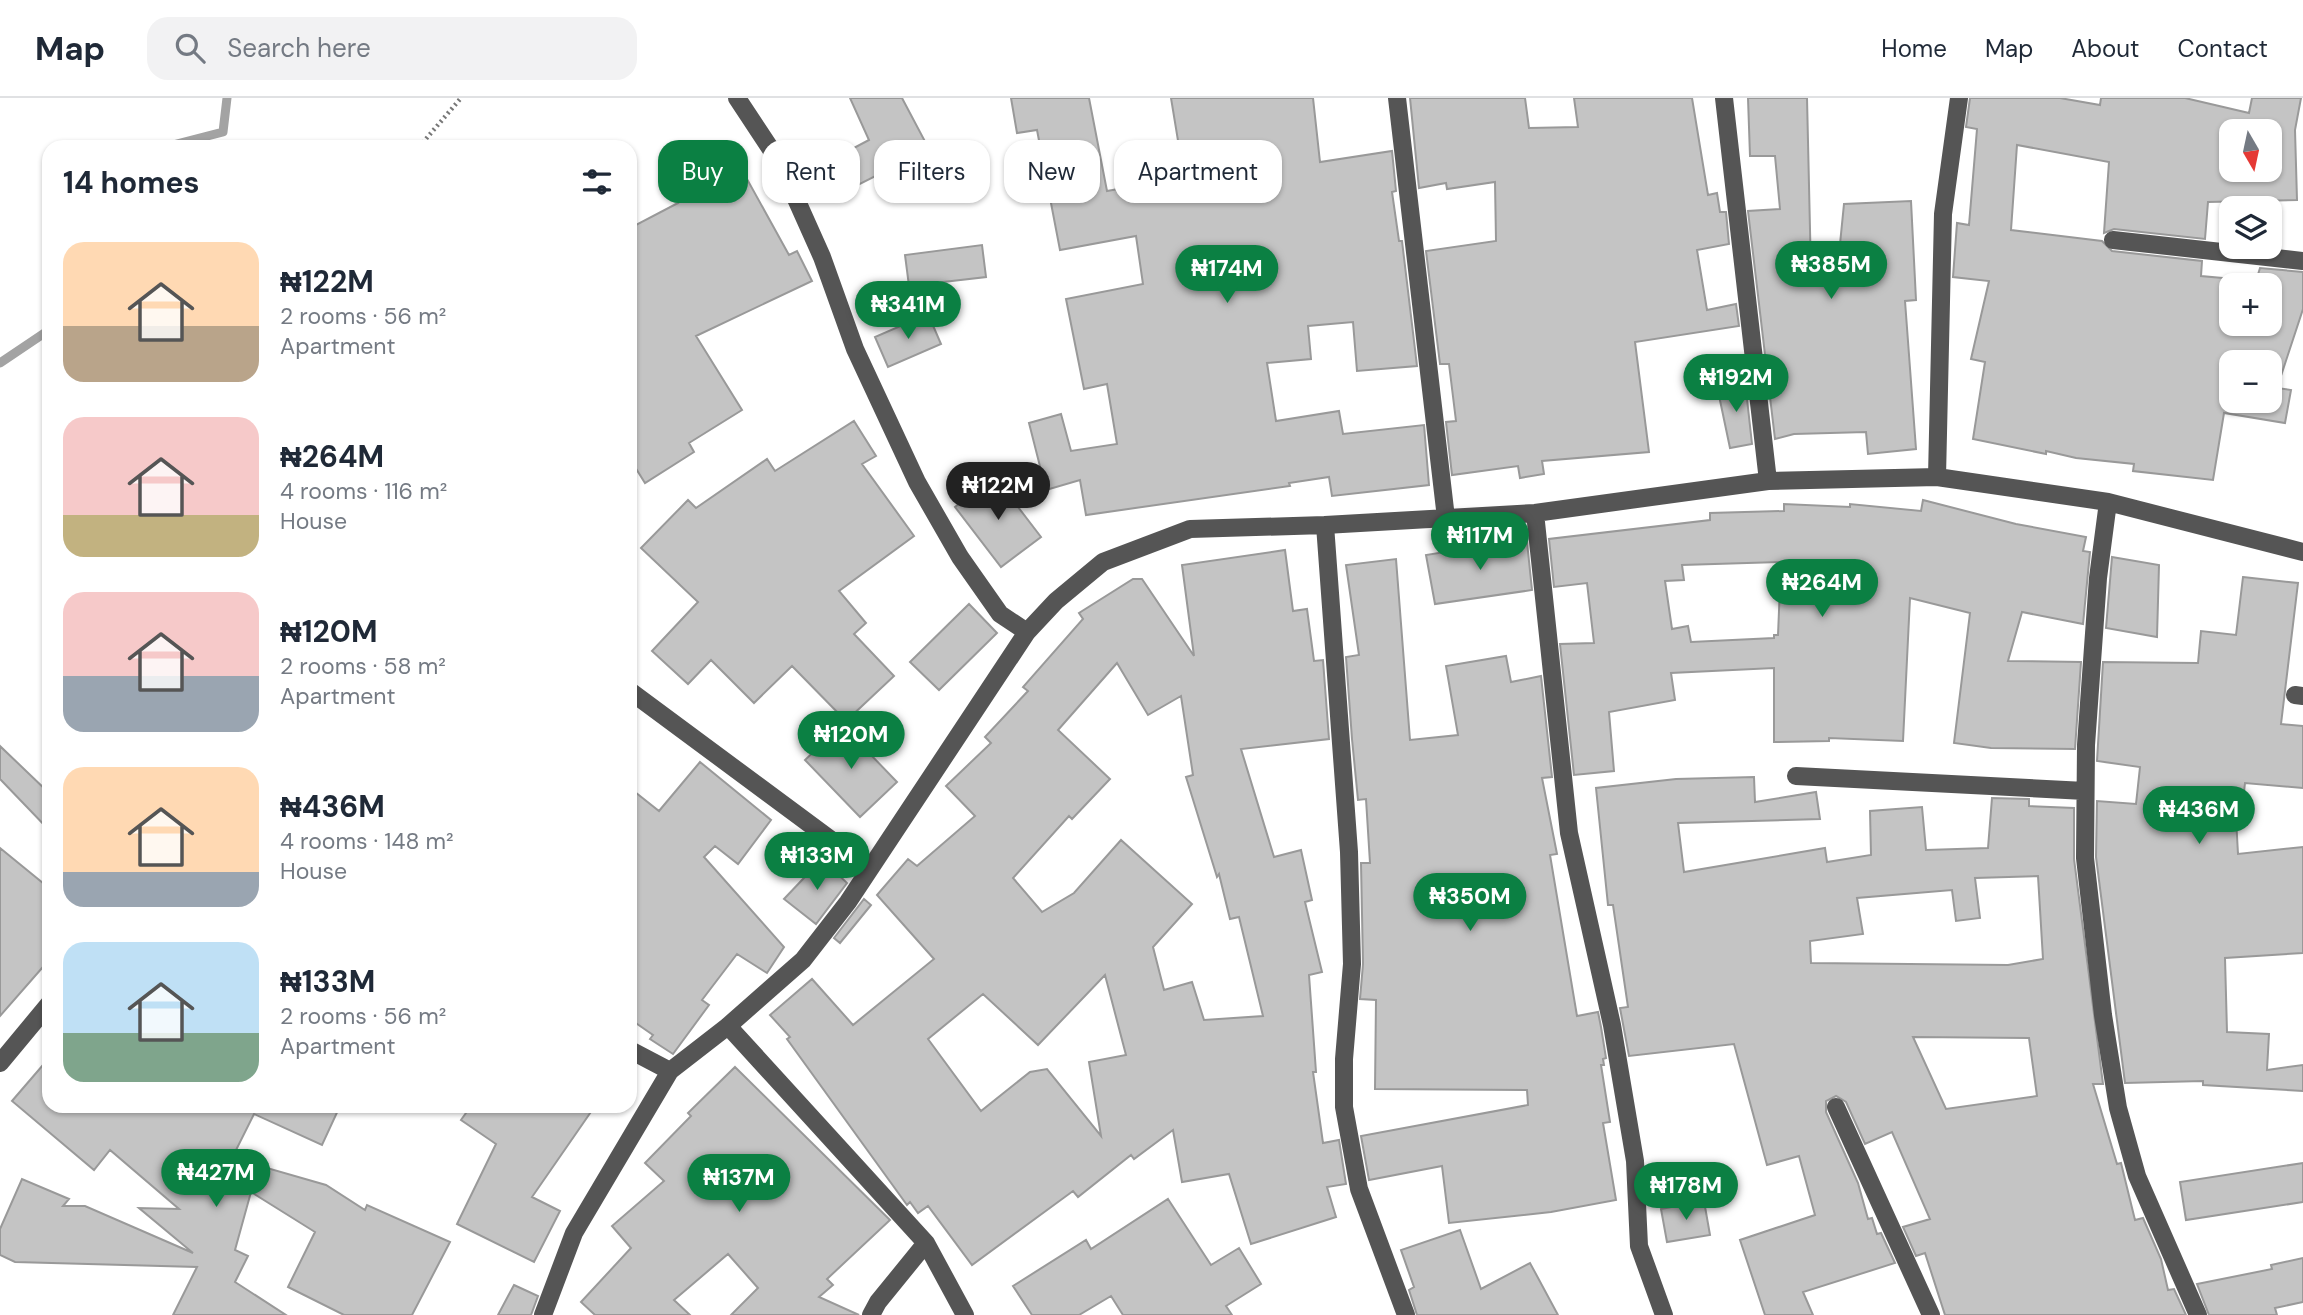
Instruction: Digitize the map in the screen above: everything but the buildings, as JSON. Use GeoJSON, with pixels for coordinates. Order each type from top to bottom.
{"type":"FeatureCollection","features":[{"type":"Feature","properties":{"kind":"street"},"geometry":{"type":"LineString","coordinates":[[737,98],[780,163],[822,257],[855,349],[917,482],[960,557],[1000,614],[1027,632]]}},
{"type":"Feature","properties":{"kind":"street"},"geometry":{"type":"LineString","coordinates":[[1397,98],[1446,518]]}},
{"type":"Feature","properties":{"kind":"street"},"geometry":{"type":"LineString","coordinates":[[1724,98],[1768,481]]}},
{"type":"Feature","properties":{"kind":"street"},"geometry":{"type":"LineString","coordinates":[[1937,477],[1943,214],[1959,98]]}},
{"type":"Feature","properties":{"kind":"street"},"geometry":{"type":"LineString","coordinates":[[2113,240],[2303,261]]}},
{"type":"Feature","properties":{"kind":"street"},"geometry":{"type":"LineString","coordinates":[[543,1315],[574,1233],[670,1072],[728,1026],[803,960],[869,869],[1027,632],[1056,601],[1103,562],[1190,529],[1325,525],[1535,513],[1768,481],[1937,477],[2108,502],[2303,552]]}},
{"type":"Feature","properties":{"kind":"street"},"geometry":{"type":"LineString","coordinates":[[2108,502],[2098,578],[2085,791],[2085,858],[2103,1015],[2118,1108],[2137,1176],[2199,1315]]}},
{"type":"Feature","properties":{"kind":"street"},"geometry":{"type":"LineString","coordinates":[[1535,513],[1569,833],[1612,1025],[1635,1161],[1639,1246],[1664,1315]]}},
{"type":"Feature","properties":{"kind":"street"},"geometry":{"type":"LineString","coordinates":[[1325,525],[1349,852],[1352,964],[1344,1059],[1344,1107],[1359,1189],[1406,1315]]}},
{"type":"Feature","properties":{"kind":"street"},"geometry":{"type":"LineString","coordinates":[[637,696],[869,869]]}},
{"type":"Feature","properties":{"kind":"street"},"geometry":{"type":"LineString","coordinates":[[1796,776],[2085,791]]}},
{"type":"Feature","properties":{"kind":"street"},"geometry":{"type":"LineString","coordinates":[[0,1063],[42,1012]]}},
{"type":"Feature","properties":{"kind":"street"},"geometry":{"type":"LineString","coordinates":[[728,1026],[926,1243],[965,1315]]}},
{"type":"Feature","properties":{"kind":"street"},"geometry":{"type":"LineString","coordinates":[[637,1054],[670,1072]]}},
{"type":"Feature","properties":{"kind":"street"},"geometry":{"type":"LineString","coordinates":[[1836,1107],[1931,1315]]}},
{"type":"Feature","properties":{"kind":"street"},"geometry":{"type":"LineString","coordinates":[[871,1315],[878,1302],[926,1243]]}},
{"type":"Feature","properties":{"kind":"path"},"geometry":{"type":"LineString","coordinates":[[425,140],[461,98]]}},
{"type":"Feature","properties":{"kind":"waterway"},"geometry":{"type":"LineString","coordinates":[[192,140],[223,132],[227,98]]}},
{"type":"Feature","properties":{"kind":"waterway"},"geometry":{"type":"LineString","coordinates":[[0,363],[42,335]]}}]}
